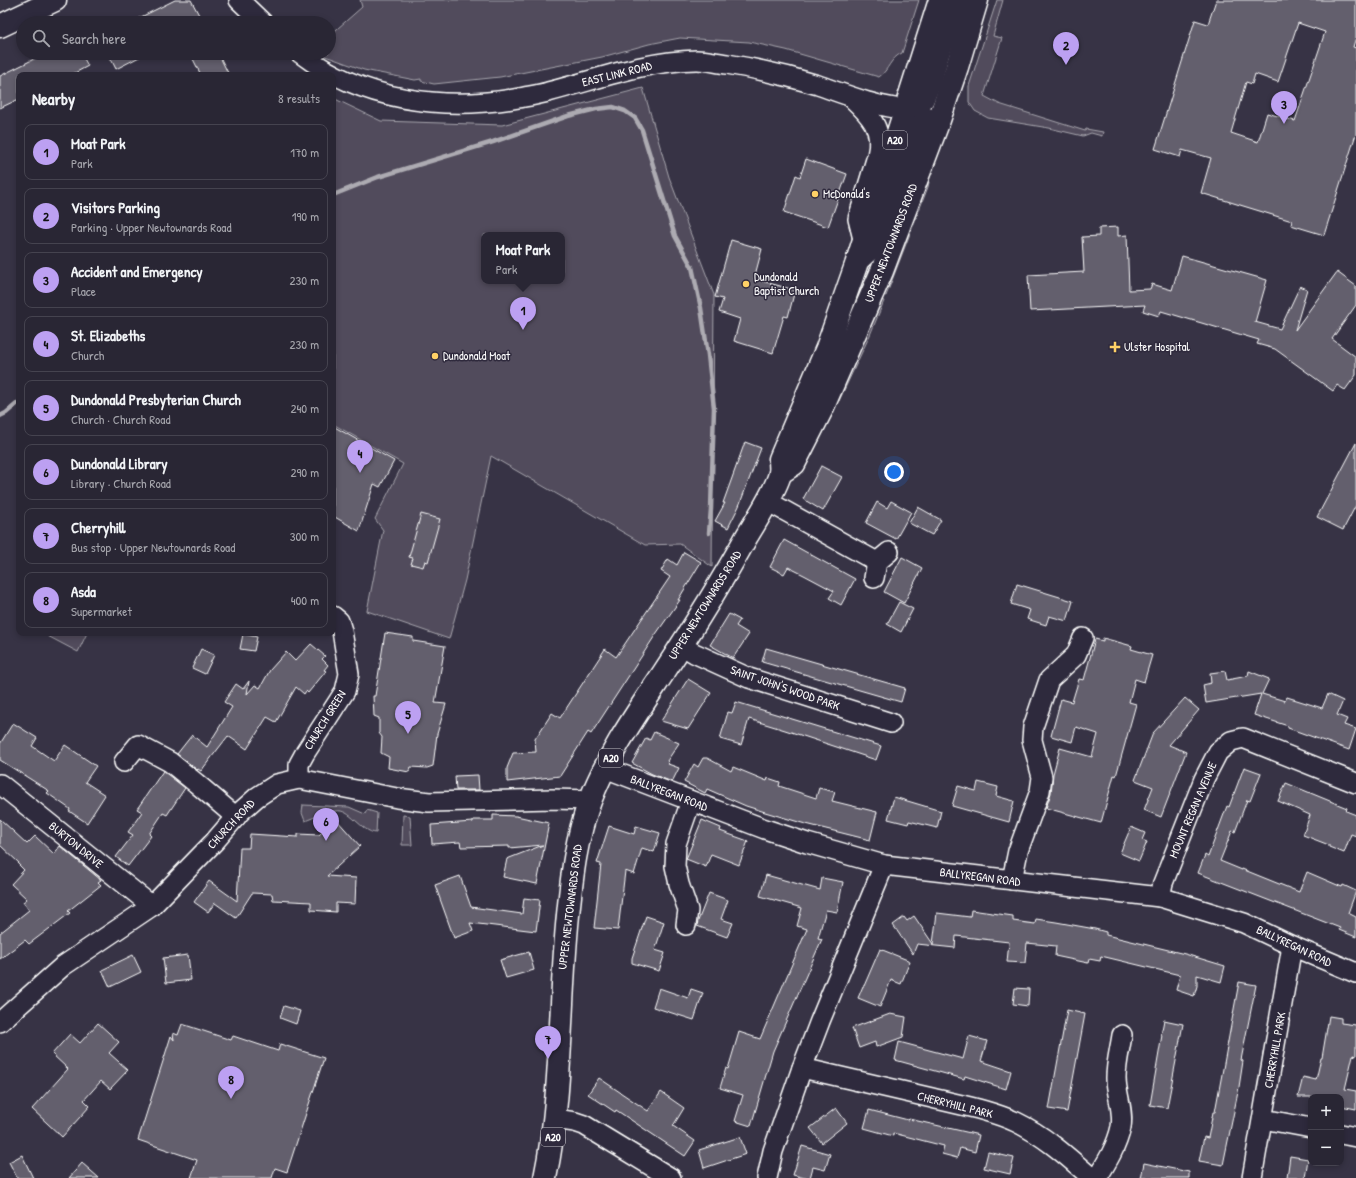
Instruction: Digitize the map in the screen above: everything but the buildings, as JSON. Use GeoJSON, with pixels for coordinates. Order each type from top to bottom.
{"type":"FeatureCollection","features":[{"type":"Feature","properties":{"kind":"highway"},"geometry":{"type":"LineString","coordinates":[[2,21],[55,0]]}},
{"type":"Feature","properties":{"kind":"highway","name":"UPPER NEWTOWNARDS ROAD"},"geometry":{"type":"LineString","coordinates":[[780,473],[794,464],[822,409],[882,271],[921,115],[940,0]]}},
{"type":"Feature","properties":{"kind":"highway","name":"UPPER NEWTOWNARDS ROAD"},"geometry":{"type":"LineString","coordinates":[[545,1178],[555,1119],[563,960],[571,876],[578,840],[591,800],[605,768],[625,731],[682,645],[734,560],[767,501],[780,473],[780,459],[827,348],[856,265],[863,240],[921,115],[957,67],[977,0]]}},
{"type":"Feature","properties":{"kind":"street"},"geometry":{"type":"LineString","coordinates":[[239,0],[256,16]]}},
{"type":"Feature","properties":{"kind":"street"},"geometry":{"type":"LineString","coordinates":[[856,265],[873,248],[917,128],[924,100],[960,0]]}},
{"type":"Feature","properties":{"kind":"street","name":"EAST LINK ROAD"},"geometry":{"type":"LineString","coordinates":[[309,60],[331,72]]}},
{"type":"Feature","properties":{"kind":"street","name":"EAST LINK ROAD"},"geometry":{"type":"LineString","coordinates":[[336,75],[380,94],[401,98],[443,104],[497,102],[546,93],[620,71],[652,64],[699,60],[748,67],[783,75],[869,102],[921,115]]}},
{"type":"Feature","properties":{"kind":"street"},"geometry":{"type":"LineString","coordinates":[[849,96],[868,113],[874,122],[879,140],[877,156],[858,219],[863,240]]}},
{"type":"Feature","properties":{"kind":"street"},"geometry":{"type":"LineString","coordinates":[[767,501],[880,564]]}},
{"type":"Feature","properties":{"kind":"street","name":"CHURCH GREEN"},"geometry":{"type":"LineString","coordinates":[[299,779],[299,764],[304,753],[345,691],[347,685],[349,674],[342,631],[340,621],[336,618]]}},
{"type":"Feature","properties":{"kind":"street"},"geometry":{"type":"LineString","coordinates":[[1012,880],[1018,851],[1040,791],[1042,777],[1032,740],[1033,727],[1049,680],[1076,655],[1083,638]]}},
{"type":"Feature","properties":{"kind":"street","name":"SAINT JOHN'S WOOD PARK"},"geometry":{"type":"LineString","coordinates":[[682,645],[694,653],[748,678],[891,724]]}},
{"type":"Feature","properties":{"kind":"street","name":"MOUNT REGAN AVENUE"},"geometry":{"type":"LineString","coordinates":[[1160,898],[1163,883],[1204,779],[1218,752],[1231,741],[1243,738],[1356,783]]}},
{"type":"Feature","properties":{"kind":"street"},"geometry":{"type":"LineString","coordinates":[[124,762],[138,745],[170,762],[236,817]]}},
{"type":"Feature","properties":{"kind":"street","name":"BALLYREGAN ROAD"},"geometry":{"type":"LineString","coordinates":[[605,768],[806,843],[884,865],[1160,898],[1244,923],[1292,946],[1356,973]]}},
{"type":"Feature","properties":{"kind":"street","name":"CHURCH ROAD"},"geometry":{"type":"LineString","coordinates":[[0,1022],[63,966],[152,906],[216,842],[236,817],[258,797],[277,784],[299,779],[397,798],[429,802],[552,799],[591,800]]}},
{"type":"Feature","properties":{"kind":"street","name":"BURTON DRIVE"},"geometry":{"type":"LineString","coordinates":[[0,784],[152,906]]}},
{"type":"Feature","properties":{"kind":"street"},"geometry":{"type":"LineString","coordinates":[[686,925],[688,910],[679,884],[675,866],[676,844],[691,801]]}},
{"type":"Feature","properties":{"kind":"street"},"geometry":{"type":"LineString","coordinates":[[767,1178],[773,1151],[802,1068],[884,865]]}},
{"type":"Feature","properties":{"kind":"street","name":"CHERRYHILL PARK"},"geometry":{"type":"LineString","coordinates":[[1252,1178],[1292,946]]}},
{"type":"Feature","properties":{"kind":"street"},"geometry":{"type":"LineString","coordinates":[[1097,1178],[1117,1142],[1121,1126],[1121,1112],[1116,1079],[1117,1061],[1122,1035]]}},
{"type":"Feature","properties":{"kind":"street","name":"CHERRYHILL PARK"},"geometry":{"type":"LineString","coordinates":[[802,1068],[962,1105],[1016,1122],[1036,1132],[1092,1178]]}},
{"type":"Feature","properties":{"kind":"street"},"geometry":{"type":"LineString","coordinates":[[555,1119],[584,1124],[671,1178]]}},
{"type":"Feature","properties":{"kind":"street"},"geometry":{"type":"LineString","coordinates":[[1263,1119],[1308,1127]]}},
{"type":"Feature","properties":{"kind":"street"},"geometry":{"type":"LineString","coordinates":[[1344,1135],[1356,1137]]}},
{"type":"Feature","properties":{"kind":"shaded area"},"geometry":{"type":"Polygon","coordinates":[[[360,0],[919,0],[902,53],[892,61],[879,77],[786,50],[749,42],[680,38],[649,44],[602,57],[500,77],[434,84],[421,81],[421,79],[415,80],[364,70],[336,60],[336,30],[362,7],[360,0]]]}},
{"type":"Feature","properties":{"kind":"shaded area"},"geometry":{"type":"Polygon","coordinates":[[[997,0],[1003,0],[993,36],[1002,38],[984,96],[999,104],[1085,131],[1086,129],[1103,132],[1102,136],[1091,133],[1083,136],[1049,128],[988,118],[975,111],[969,102],[969,86],[997,0]]]}},
{"type":"Feature","properties":{"kind":"shaded area"},"geometry":{"type":"Polygon","coordinates":[[[643,88],[669,177],[714,295],[712,567],[680,544],[645,545],[491,456],[465,580],[449,639],[367,611],[383,530],[375,519],[403,464],[336,426],[336,99],[381,121],[502,125],[643,88]]]}},
{"type":"Feature","properties":{"kind":"shaded area"},"geometry":{"type":"Polygon","coordinates":[[[925,181],[929,182],[928,187],[886,296],[881,294],[925,181]]]}},
{"type":"Feature","properties":{"kind":"shaded area"},"geometry":{"type":"Polygon","coordinates":[[[879,299],[884,301],[839,401],[838,393],[879,299]]]}},
{"type":"Feature","properties":{"kind":"shaded area"},"geometry":{"type":"Polygon","coordinates":[[[48,636],[86,636],[78,652],[48,636]]]}},
{"type":"Feature","properties":{"kind":"shaded area"},"geometry":{"type":"Polygon","coordinates":[[[303,805],[349,807],[365,814],[367,810],[377,813],[376,833],[365,829],[351,816],[341,811],[328,812],[305,821],[302,813],[303,805]]]}},
{"type":"Feature","properties":{"kind":"shaded area"},"geometry":{"type":"Polygon","coordinates":[[[403,815],[410,816],[412,845],[402,845],[403,815]]]}},
{"type":"Feature","properties":{"kind":"waterway"},"geometry":{"type":"LineString","coordinates":[[336,194],[378,177],[493,142],[568,116],[596,109],[613,107],[625,111],[635,118],[642,130],[675,236],[692,267],[701,308],[714,408],[709,533]]}},
{"type":"Feature","properties":{"kind":"waterway"},"geometry":{"type":"LineString","coordinates":[[0,416],[16,405]]}},
{"type":"Feature","properties":{"kind":"place","name":"Visitors Parking"},"geometry":{"type":"Point","coordinates":[1066,65]}},
{"type":"Feature","properties":{"kind":"place","name":"Accident and Emergency"},"geometry":{"type":"Point","coordinates":[1284,124]}},
{"type":"Feature","properties":{"kind":"place","name":"McDonald's"},"geometry":{"type":"Point","coordinates":[815,194]}},
{"type":"Feature","properties":{"kind":"place","name":"Dundonald Baptist Church"},"geometry":{"type":"Point","coordinates":[746,284]}},
{"type":"Feature","properties":{"kind":"place","name":"Moat Park"},"geometry":{"type":"Point","coordinates":[523,330]}},
{"type":"Feature","properties":{"kind":"place","name":"Ulster Hospital"},"geometry":{"type":"Point","coordinates":[1115,347]}},
{"type":"Feature","properties":{"kind":"place","name":"Dundonald Moat"},"geometry":{"type":"Point","coordinates":[435,356]}},
{"type":"Feature","properties":{"kind":"place","name":"St. Elizabeths"},"geometry":{"type":"Point","coordinates":[360,473]}},
{"type":"Feature","properties":{"kind":"place","name":"Dundonald Presbyterian Church"},"geometry":{"type":"Point","coordinates":[408,734]}},
{"type":"Feature","properties":{"kind":"place","name":"Dundonald Library"},"geometry":{"type":"Point","coordinates":[326,841]}},
{"type":"Feature","properties":{"kind":"place","name":"Cherryhill"},"geometry":{"type":"Point","coordinates":[548,1059]}},
{"type":"Feature","properties":{"kind":"place","name":"Asda"},"geometry":{"type":"Point","coordinates":[231,1099]}}]}
